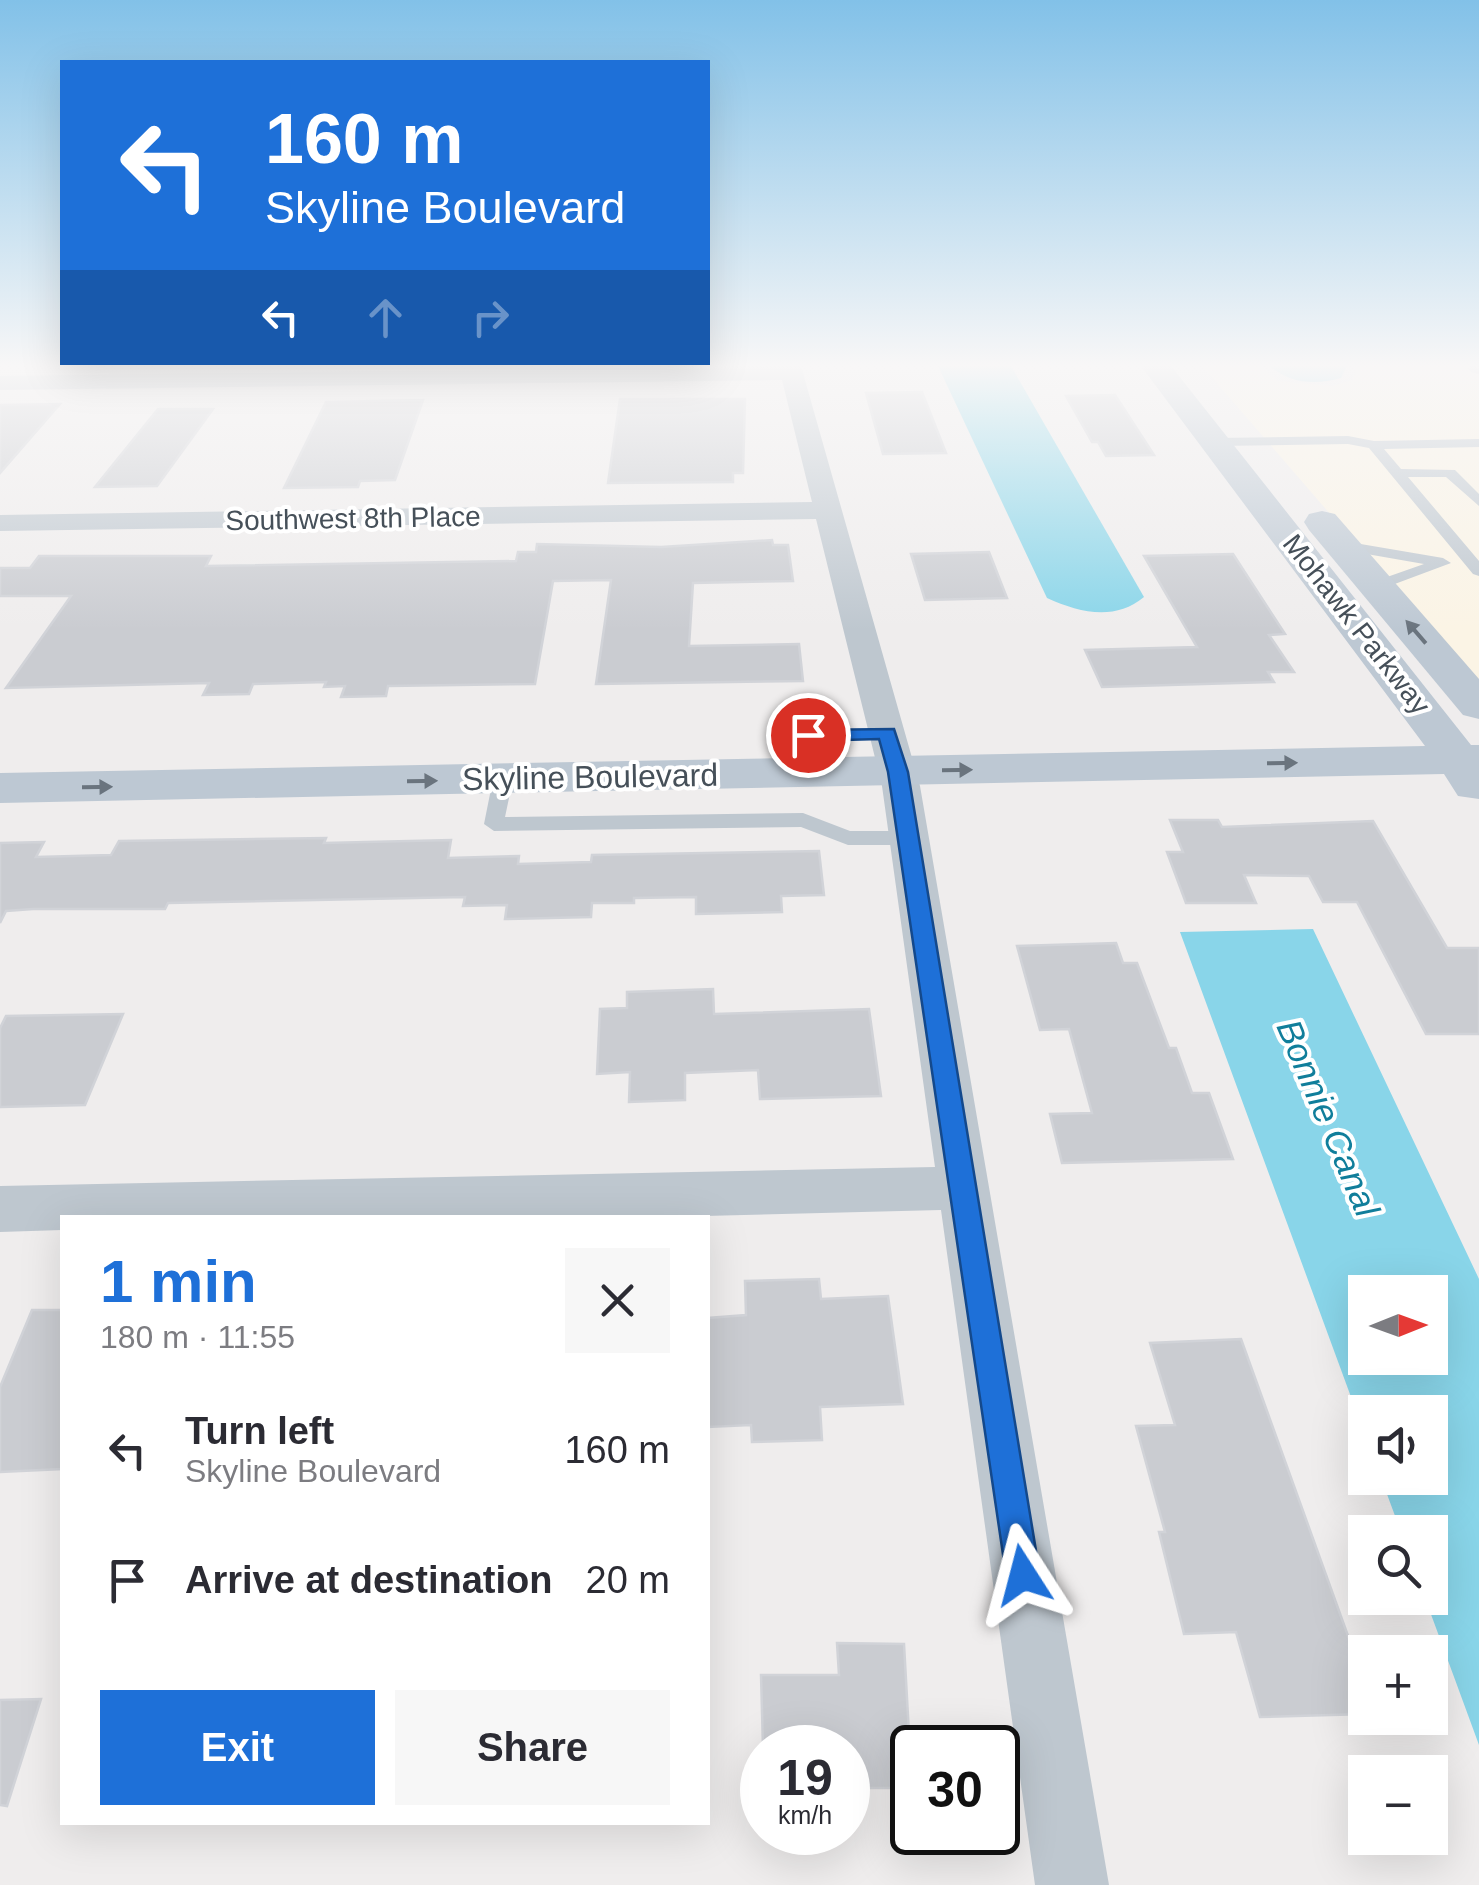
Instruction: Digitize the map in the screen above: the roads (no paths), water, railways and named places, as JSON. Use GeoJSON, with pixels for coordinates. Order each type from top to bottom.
{"type":"FeatureCollection","features":[{"type":"Feature","properties":{"kind":"street"},"geometry":{"type":"LineString","coordinates":[[813,454],[892,753],[909,838],[1072,1885]]}},
{"type":"Feature","properties":{"kind":"street","name":"Mohawk Parkway"},"geometry":{"type":"LineString","coordinates":[[1225,454],[1466,751]]}},
{"type":"Feature","properties":{"kind":"street","name":"Mohawk Parkway"},"geometry":{"type":"LineString","coordinates":[[1265,454],[1479,706]]}},
{"type":"Feature","properties":{"kind":"street","name":"Southwest 8th Place"},"geometry":{"type":"LineString","coordinates":[[0,522],[827,510]]}},
{"type":"Feature","properties":{"kind":"street","name":"Skyline Boulevard"},"geometry":{"type":"LineString","coordinates":[[0,752],[1466,751]]}},
{"type":"Feature","properties":{"kind":"street","name":"Skyline Boulevard"},"geometry":{"type":"LineString","coordinates":[[0,788],[503,779],[892,753]]}},
{"type":"Feature","properties":{"kind":"street"},"geometry":{"type":"LineString","coordinates":[[0,1210],[962,1188]]}},
{"type":"Feature","properties":{"kind":"lane"},"geometry":{"type":"LineString","coordinates":[[1381,454],[1477,566]]}},
{"type":"Feature","properties":{"kind":"lane"},"geometry":{"type":"LineString","coordinates":[[1397,473],[1450,473],[1479,502]]}},
{"type":"Feature","properties":{"kind":"lane"},"geometry":{"type":"LineString","coordinates":[[1343,546],[1477,566]]}},
{"type":"Feature","properties":{"kind":"lane"},"geometry":{"type":"LineString","coordinates":[[1376,586],[1443,563]]}},
{"type":"Feature","properties":{"kind":"lane"},"geometry":{"type":"LineString","coordinates":[[503,779],[494,824],[803,820],[848,838],[909,838]]}},
{"type":"Feature","properties":{"kind":"water"},"geometry":{"type":"Polygon","coordinates":[[[979,454],[1062,454],[1144,597],[1133,605],[1109,612],[1072,608],[1047,598],[979,454]]]}},
{"type":"Feature","properties":{"kind":"water","name":"Bonnie Canal"},"geometry":{"type":"Polygon","coordinates":[[[1313,929],[1479,1279],[1479,1745],[1448,1661],[1448,1635],[1439,1635],[1431,1615],[1448,1615],[1448,1515],[1395,1515],[1387,1495],[1448,1495],[1448,1395],[1350,1395],[1180,932],[1313,929]]]}}]}
